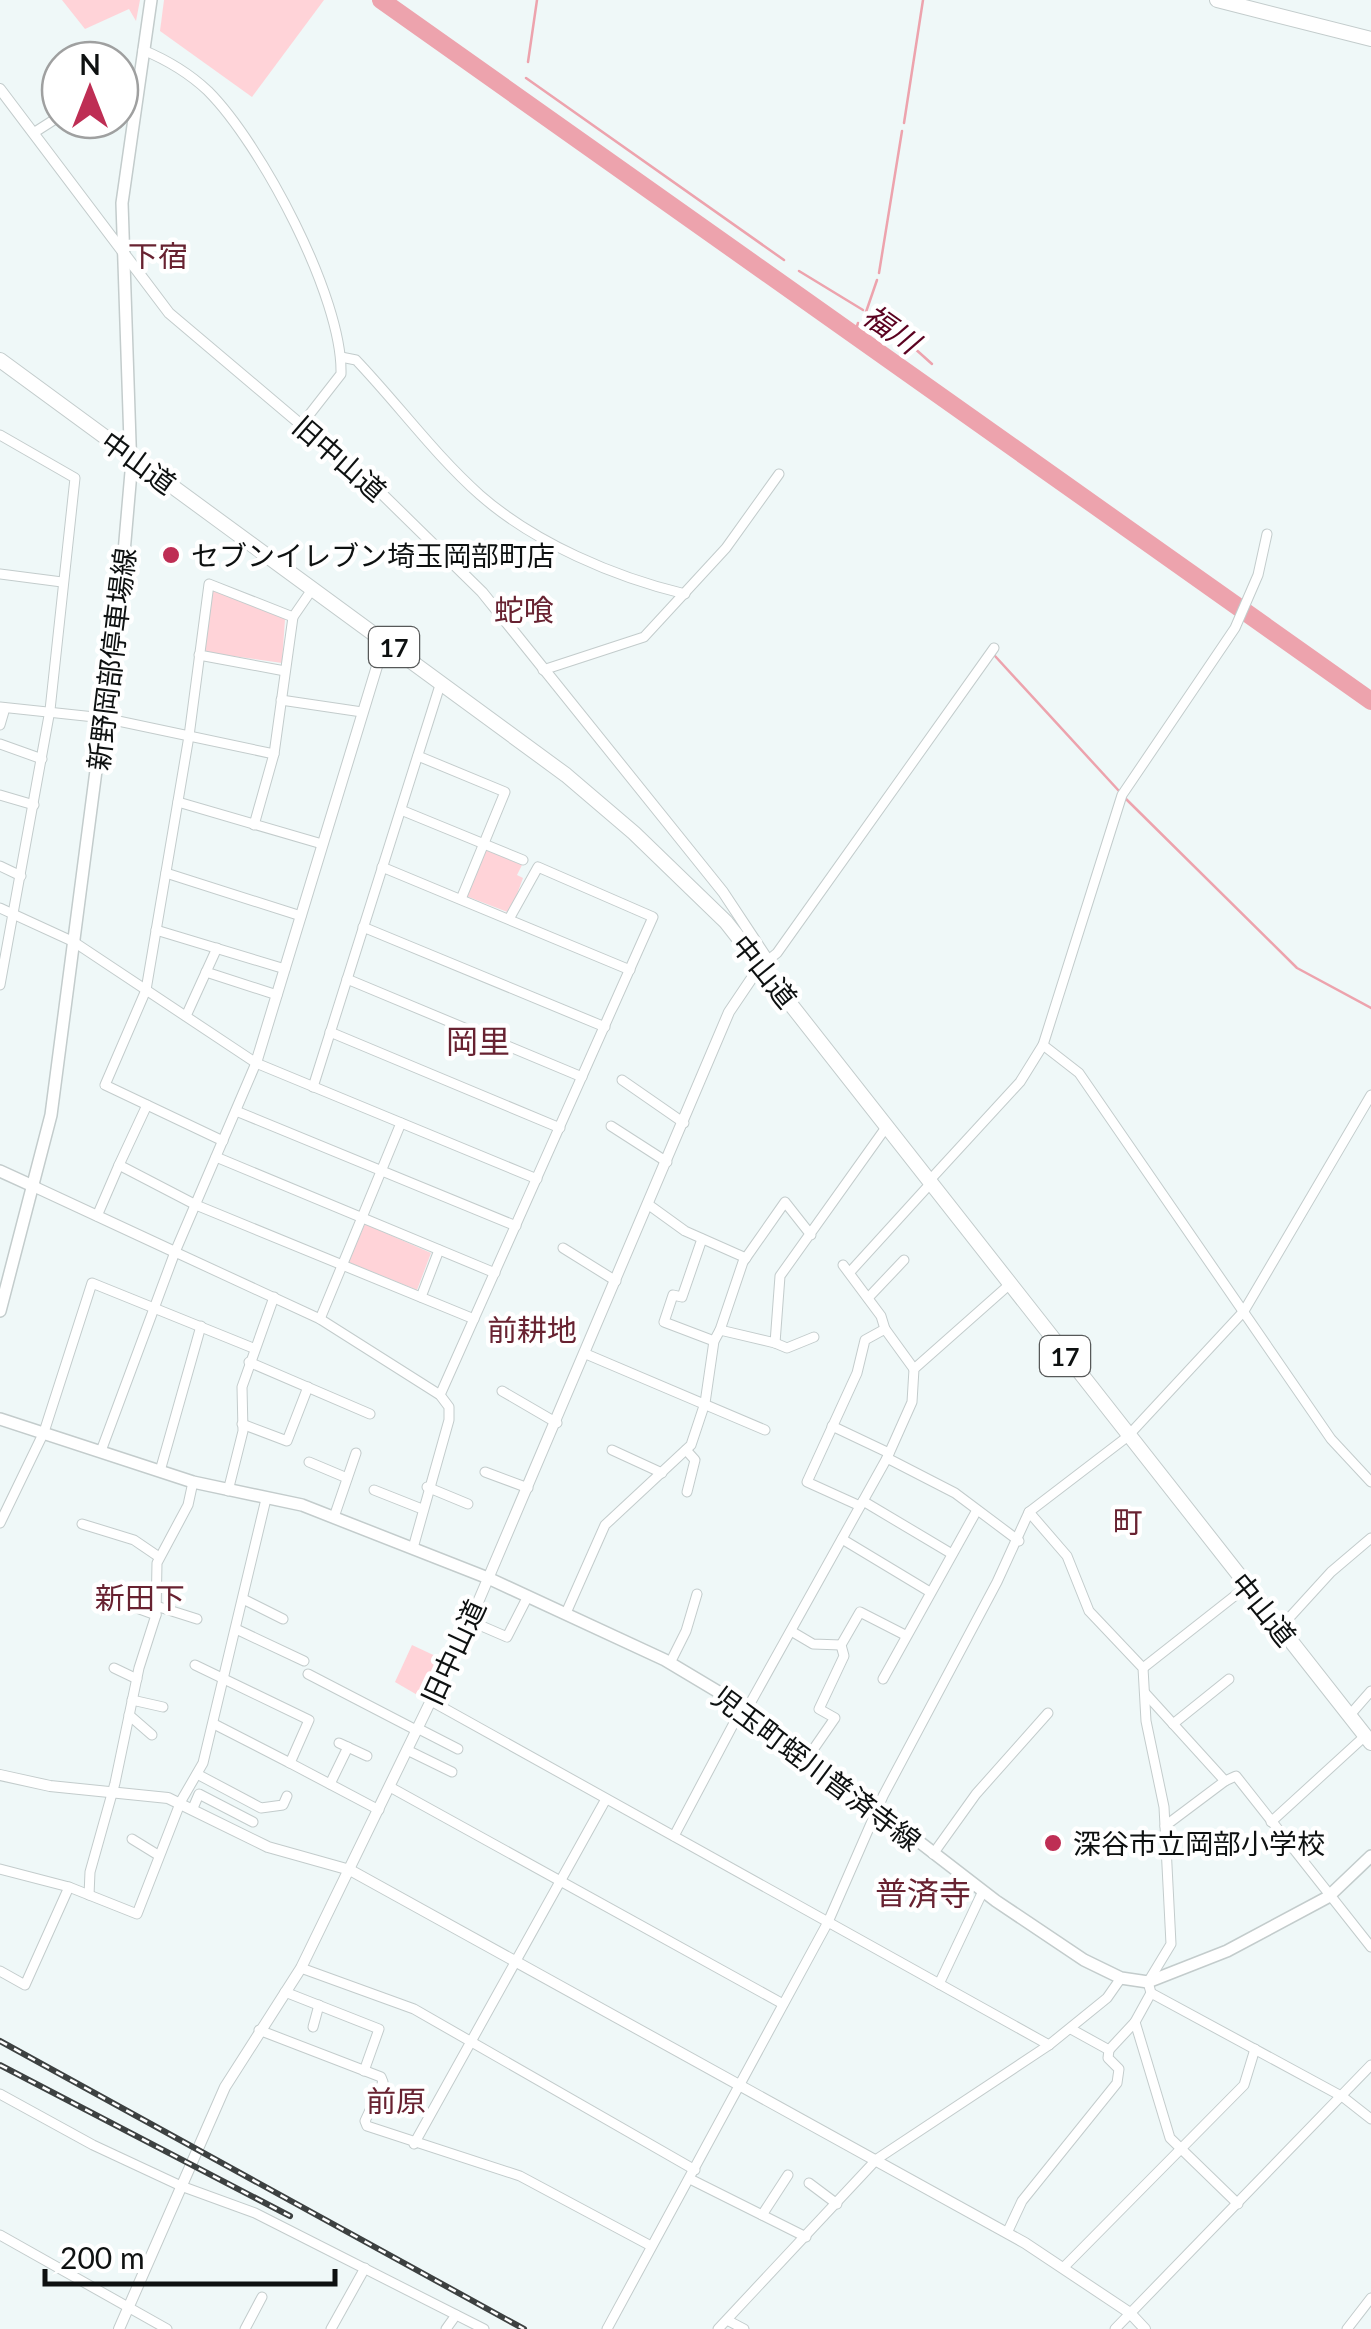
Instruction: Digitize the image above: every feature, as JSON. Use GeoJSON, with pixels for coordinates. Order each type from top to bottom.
{"type":"FeatureCollection","features":[{"type":"Feature","properties":{"kind":"highway"},"geometry":{"type":"LineString","coordinates":[[1218,0],[1371,39]]}},
{"type":"Feature","properties":{"kind":"highway","name":"中山道"},"geometry":{"type":"LineString","coordinates":[[0,360],[566,775],[712,909],[762,964],[1127,1437],[1368,1739]]}},
{"type":"Feature","properties":{"kind":"main road","name":"新野岡部停車場線"},"geometry":{"type":"LineString","coordinates":[[140,67],[151,0]]}},
{"type":"Feature","properties":{"kind":"main road","name":"新野岡部停車場線"},"geometry":{"type":"LineString","coordinates":[[0,1311],[52,1114],[104,718],[131,454],[123,254],[128,140]]}},
{"type":"Feature","properties":{"kind":"main road"},"geometry":{"type":"LineString","coordinates":[[0,1171],[35,1187]]}},
{"type":"Feature","properties":{"kind":"main road","name":"児玉町蛭川普済寺線"},"geometry":{"type":"LineString","coordinates":[[0,1419],[193,1482],[302,1505],[488,1578],[670,1663],[745,1708],[933,1854],[1084,1960],[1150,1988],[1328,1897],[1371,1856]]}},
{"type":"Feature","properties":{"kind":"street"},"geometry":{"type":"LineString","coordinates":[[143,50],[178,68],[208,92],[256,158],[318,276],[341,358],[341,374],[302,424]]}},
{"type":"Feature","properties":{"kind":"street","name":"旧中山道"},"geometry":{"type":"LineString","coordinates":[[0,89],[169,313],[377,488],[482,592],[765,952],[762,964],[753,970],[730,1012],[470,1621],[301,1968],[226,2088],[119,2329]]}},
{"type":"Feature","properties":{"kind":"street"},"geometry":{"type":"LineString","coordinates":[[35,132],[40,129]]}},
{"type":"Feature","properties":{"kind":"street"},"geometry":{"type":"LineString","coordinates":[[341,358],[356,360],[483,498],[555,544],[598,565],[685,594]]}},
{"type":"Feature","properties":{"kind":"street"},"geometry":{"type":"LineString","coordinates":[[0,436],[74,478],[50,710],[0,985]]}},
{"type":"Feature","properties":{"kind":"street"},"geometry":{"type":"LineString","coordinates":[[543,670],[636,642],[726,548],[779,474]]}},
{"type":"Feature","properties":{"kind":"street"},"geometry":{"type":"LineString","coordinates":[[674,1836],[862,1504],[912,1402],[914,1369],[846,1269],[1020,1082],[1044,1045],[1122,795],[1236,628],[1258,576],[1267,534]]}},
{"type":"Feature","properties":{"kind":"street"},"geometry":{"type":"LineString","coordinates":[[0,574],[62,582]]}},
{"type":"Feature","properties":{"kind":"street"},"geometry":{"type":"LineString","coordinates":[[223,1141],[105,1085],[146,990],[189,736],[209,584],[293,617]]}},
{"type":"Feature","properties":{"kind":"street"},"geometry":{"type":"LineString","coordinates":[[254,824],[274,754],[293,617],[314,588]]}},
{"type":"Feature","properties":{"kind":"street"},"geometry":{"type":"LineString","coordinates":[[101,1451],[175,1252],[256,1063],[384,640]]}},
{"type":"Feature","properties":{"kind":"street"},"geometry":{"type":"LineString","coordinates":[[762,964],[777,953],[994,648]]}},
{"type":"Feature","properties":{"kind":"street"},"geometry":{"type":"LineString","coordinates":[[199,656],[285,672]]}},
{"type":"Feature","properties":{"kind":"street"},"geometry":{"type":"LineString","coordinates":[[313,1087],[441,682]]}},
{"type":"Feature","properties":{"kind":"street"},"geometry":{"type":"LineString","coordinates":[[281,700],[362,712]]}},
{"type":"Feature","properties":{"kind":"street"},"geometry":{"type":"LineString","coordinates":[[0,725],[2,707],[50,710],[274,754]]}},
{"type":"Feature","properties":{"kind":"street"},"geometry":{"type":"LineString","coordinates":[[0,744],[42,759]]}},
{"type":"Feature","properties":{"kind":"street"},"geometry":{"type":"LineString","coordinates":[[418,756],[505,792],[461,899]]}},
{"type":"Feature","properties":{"kind":"street"},"geometry":{"type":"LineString","coordinates":[[0,795],[34,805]]}},
{"type":"Feature","properties":{"kind":"street"},"geometry":{"type":"LineString","coordinates":[[178,802],[322,844]]}},
{"type":"Feature","properties":{"kind":"street"},"geometry":{"type":"LineString","coordinates":[[400,810],[524,860]]}},
{"type":"Feature","properties":{"kind":"street"},"geometry":{"type":"LineString","coordinates":[[0,866],[21,876]]}},
{"type":"Feature","properties":{"kind":"street"},"geometry":{"type":"LineString","coordinates":[[382,867],[630,970]]}},
{"type":"Feature","properties":{"kind":"street"},"geometry":{"type":"LineString","coordinates":[[440,1395],[654,917],[538,867],[509,920]]}},
{"type":"Feature","properties":{"kind":"street"},"geometry":{"type":"LineString","coordinates":[[166,872],[301,916]]}},
{"type":"Feature","properties":{"kind":"street"},"geometry":{"type":"LineString","coordinates":[[700,897],[712,880]]}},
{"type":"Feature","properties":{"kind":"street"},"geometry":{"type":"LineString","coordinates":[[712,880],[718,896],[712,909]]}},
{"type":"Feature","properties":{"kind":"street"},"geometry":{"type":"LineString","coordinates":[[0,908],[74,942],[256,1063],[537,1179]]}},
{"type":"Feature","properties":{"kind":"street"},"geometry":{"type":"LineString","coordinates":[[363,927],[605,1027]]}},
{"type":"Feature","properties":{"kind":"street"},"geometry":{"type":"LineString","coordinates":[[156,930],[285,969]]}},
{"type":"Feature","properties":{"kind":"street"},"geometry":{"type":"LineString","coordinates":[[186,1016],[216,948]]}},
{"type":"Feature","properties":{"kind":"street"},"geometry":{"type":"LineString","coordinates":[[206,972],[276,996]]}},
{"type":"Feature","properties":{"kind":"street"},"geometry":{"type":"LineString","coordinates":[[347,979],[582,1077]]}},
{"type":"Feature","properties":{"kind":"street"},"geometry":{"type":"LineString","coordinates":[[330,1032],[560,1128]]}},
{"type":"Feature","properties":{"kind":"street"},"geometry":{"type":"LineString","coordinates":[[1044,1045],[1080,1073],[1332,1440],[1371,1482]]}},
{"type":"Feature","properties":{"kind":"street"},"geometry":{"type":"LineString","coordinates":[[622,1080],[684,1123]]}},
{"type":"Feature","properties":{"kind":"street"},"geometry":{"type":"LineString","coordinates":[[607,2329],[743,2086],[828,1922],[878,1813],[1019,1540],[1029,1512],[1127,1437],[1244,1311],[1371,1095]]}},
{"type":"Feature","properties":{"kind":"street"},"geometry":{"type":"LineString","coordinates":[[98,1216],[148,1105]]}},
{"type":"Feature","properties":{"kind":"street"},"geometry":{"type":"LineString","coordinates":[[236,1112],[516,1226]]}},
{"type":"Feature","properties":{"kind":"street"},"geometry":{"type":"LineString","coordinates":[[320,1319],[401,1123]]}},
{"type":"Feature","properties":{"kind":"street"},"geometry":{"type":"LineString","coordinates":[[611,1126],[667,1162]]}},
{"type":"Feature","properties":{"kind":"street"},"geometry":{"type":"LineString","coordinates":[[776,1343],[780,1276],[887,1126]]}},
{"type":"Feature","properties":{"kind":"street"},"geometry":{"type":"LineString","coordinates":[[216,1158],[495,1272]]}},
{"type":"Feature","properties":{"kind":"street"},"geometry":{"type":"LineString","coordinates":[[119,1166],[196,1205],[474,1319]]}},
{"type":"Feature","properties":{"kind":"street"},"geometry":{"type":"LineString","coordinates":[[35,1187],[320,1319],[440,1395],[449,1408],[448,1420],[413,1548]]}},
{"type":"Feature","properties":{"kind":"street"},"geometry":{"type":"LineString","coordinates":[[566,1613],[605,1525],[686,1450],[705,1404],[714,1341],[746,1258],[785,1202],[811,1235]]}},
{"type":"Feature","properties":{"kind":"street"},"geometry":{"type":"LineString","coordinates":[[649,1205],[702,1239],[746,1258]]}},
{"type":"Feature","properties":{"kind":"street"},"geometry":{"type":"LineString","coordinates":[[702,1239],[682,1297],[673,1295],[664,1322],[714,1341]]}},
{"type":"Feature","properties":{"kind":"street"},"geometry":{"type":"LineString","coordinates":[[563,1248],[616,1281]]}},
{"type":"Feature","properties":{"kind":"street"},"geometry":{"type":"LineString","coordinates":[[421,1297],[440,1250]]}},
{"type":"Feature","properties":{"kind":"street"},"geometry":{"type":"LineString","coordinates":[[868,1298],[904,1260]]}},
{"type":"Feature","properties":{"kind":"street"},"geometry":{"type":"LineString","coordinates":[[0,1523],[44,1432],[92,1282],[253,1348]]}},
{"type":"Feature","properties":{"kind":"street"},"geometry":{"type":"LineString","coordinates":[[914,1369],[1010,1284]]}},
{"type":"Feature","properties":{"kind":"street"},"geometry":{"type":"LineString","coordinates":[[228,1491],[242,1424],[242,1387],[274,1297]]}},
{"type":"Feature","properties":{"kind":"street"},"geometry":{"type":"LineString","coordinates":[[160,1472],[201,1326]]}},
{"type":"Feature","properties":{"kind":"street"},"geometry":{"type":"LineString","coordinates":[[885,1329],[865,1340],[807,1482],[862,1504],[952,1554]]}},
{"type":"Feature","properties":{"kind":"street"},"geometry":{"type":"LineString","coordinates":[[720,1330],[787,1348],[814,1338]]}},
{"type":"Feature","properties":{"kind":"street"},"geometry":{"type":"LineString","coordinates":[[586,1354],[765,1430]]}},
{"type":"Feature","properties":{"kind":"street"},"geometry":{"type":"LineString","coordinates":[[249,1362],[370,1414]]}},
{"type":"Feature","properties":{"kind":"street"},"geometry":{"type":"LineString","coordinates":[[242,1424],[287,1441],[308,1387]]}},
{"type":"Feature","properties":{"kind":"street"},"geometry":{"type":"LineString","coordinates":[[502,1391],[557,1423]]}},
{"type":"Feature","properties":{"kind":"street"},"geometry":{"type":"LineString","coordinates":[[832,1426],[955,1493],[1019,1540]]}},
{"type":"Feature","properties":{"kind":"street"},"geometry":{"type":"LineString","coordinates":[[612,1450],[662,1472]]}},
{"type":"Feature","properties":{"kind":"street"},"geometry":{"type":"LineString","coordinates":[[686,1450],[694,1460],[686,1492]]}},
{"type":"Feature","properties":{"kind":"street"},"geometry":{"type":"LineString","coordinates":[[334,1517],[356,1453]]}},
{"type":"Feature","properties":{"kind":"street"},"geometry":{"type":"LineString","coordinates":[[310,1462],[347,1478]]}},
{"type":"Feature","properties":{"kind":"street"},"geometry":{"type":"LineString","coordinates":[[485,1472],[528,1488]]}},
{"type":"Feature","properties":{"kind":"street"},"geometry":{"type":"LineString","coordinates":[[88,1896],[90,1872],[112,1794],[136,1678],[156,1611],[159,1557],[188,1505],[193,1482]]}},
{"type":"Feature","properties":{"kind":"street"},"geometry":{"type":"LineString","coordinates":[[427,1488],[468,1504]]}},
{"type":"Feature","properties":{"kind":"street"},"geometry":{"type":"LineString","coordinates":[[374,1490],[422,1509]]}},
{"type":"Feature","properties":{"kind":"street"},"geometry":{"type":"LineString","coordinates":[[0,1869],[69,1887],[137,1914],[181,1801],[197,1774],[214,1724],[266,1500]]}},
{"type":"Feature","properties":{"kind":"street"},"geometry":{"type":"LineString","coordinates":[[883,1679],[977,1510]]}},
{"type":"Feature","properties":{"kind":"street"},"geometry":{"type":"LineString","coordinates":[[1007,2233],[1022,2201],[1117,2083],[1119,2069],[1108,2058],[1109,2050],[1134,2022],[1171,1944],[1165,1826],[1142,1668],[1089,1611],[1067,1556],[1029,1512]]}},
{"type":"Feature","properties":{"kind":"street"},"geometry":{"type":"LineString","coordinates":[[82,1524],[134,1540],[159,1557]]}},
{"type":"Feature","properties":{"kind":"street"},"geometry":{"type":"LineString","coordinates":[[1279,1629],[1332,1572],[1371,1538]]}},
{"type":"Feature","properties":{"kind":"street"},"geometry":{"type":"LineString","coordinates":[[842,1539],[930,1592]]}},
{"type":"Feature","properties":{"kind":"street"},"geometry":{"type":"LineString","coordinates":[[1142,1668],[1246,1588]]}},
{"type":"Feature","properties":{"kind":"street"},"geometry":{"type":"LineString","coordinates":[[670,1663],[697,1594]]}},
{"type":"Feature","properties":{"kind":"street"},"geometry":{"type":"LineString","coordinates":[[470,1621],[507,1637],[528,1596]]}},
{"type":"Feature","properties":{"kind":"street"},"geometry":{"type":"LineString","coordinates":[[112,1599],[196,1619]]}},
{"type":"Feature","properties":{"kind":"street"},"geometry":{"type":"LineString","coordinates":[[243,1599],[283,1619]]}},
{"type":"Feature","properties":{"kind":"street"},"geometry":{"type":"LineString","coordinates":[[808,1757],[835,1718],[819,1709],[844,1656],[841,1645],[860,1612],[905,1635]]}},
{"type":"Feature","properties":{"kind":"street"},"geometry":{"type":"LineString","coordinates":[[236,1629],[304,1660]]}},
{"type":"Feature","properties":{"kind":"street"},"geometry":{"type":"LineString","coordinates":[[791,1631],[813,1644],[841,1645]]}},
{"type":"Feature","properties":{"kind":"street"},"geometry":{"type":"LineString","coordinates":[[195,1664],[310,1720],[290,1763]]}},
{"type":"Feature","properties":{"kind":"street"},"geometry":{"type":"LineString","coordinates":[[114,1668],[136,1678]]}},
{"type":"Feature","properties":{"kind":"street"},"geometry":{"type":"LineString","coordinates":[[308,1674],[458,1749]]}},
{"type":"Feature","properties":{"kind":"street"},"geometry":{"type":"LineString","coordinates":[[1173,1724],[1229,1678]]}},
{"type":"Feature","properties":{"kind":"street"},"geometry":{"type":"LineString","coordinates":[[1349,1716],[1371,1692]]}},
{"type":"Feature","properties":{"kind":"street"},"geometry":{"type":"LineString","coordinates":[[1145,1693],[1225,1781]]}},
{"type":"Feature","properties":{"kind":"street"},"geometry":{"type":"LineString","coordinates":[[132,1700],[162,1707]]}},
{"type":"Feature","properties":{"kind":"street"},"geometry":{"type":"LineString","coordinates":[[431,1701],[1050,2046]]}},
{"type":"Feature","properties":{"kind":"street"},"geometry":{"type":"LineString","coordinates":[[933,1854],[976,1794],[1048,1713]]}},
{"type":"Feature","properties":{"kind":"street"},"geometry":{"type":"LineString","coordinates":[[129,1715],[152,1735]]}},
{"type":"Feature","properties":{"kind":"street"},"geometry":{"type":"LineString","coordinates":[[214,1724],[379,1810]]}},
{"type":"Feature","properties":{"kind":"street"},"geometry":{"type":"LineString","coordinates":[[1272,1822],[1368,1739]]}},
{"type":"Feature","properties":{"kind":"street"},"geometry":{"type":"LineString","coordinates":[[330,1784],[344,1745],[367,1756]]}},
{"type":"Feature","properties":{"kind":"street"},"geometry":{"type":"LineString","coordinates":[[407,1750],[452,1772]]}},
{"type":"Feature","properties":{"kind":"street"},"geometry":{"type":"LineString","coordinates":[[197,1774],[261,1808],[282,1805],[287,1796]]}},
{"type":"Feature","properties":{"kind":"street"},"geometry":{"type":"LineString","coordinates":[[0,1775],[181,1801],[268,1847],[350,1870],[1007,2233],[1064,2266],[1130,2313],[1145,2329]]}},
{"type":"Feature","properties":{"kind":"street"},"geometry":{"type":"LineString","coordinates":[[1165,1826],[1236,1776],[1371,1947]]}},
{"type":"Feature","properties":{"kind":"street"},"geometry":{"type":"LineString","coordinates":[[390,1787],[783,2004]]}},
{"type":"Feature","properties":{"kind":"street"},"geometry":{"type":"LineString","coordinates":[[193,1808],[199,1794],[254,1822]]}},
{"type":"Feature","properties":{"kind":"street"},"geometry":{"type":"LineString","coordinates":[[414,2144],[606,1799]]}},
{"type":"Feature","properties":{"kind":"street"},"geometry":{"type":"LineString","coordinates":[[132,1840],[158,1855]]}},
{"type":"Feature","properties":{"kind":"street"},"geometry":{"type":"LineString","coordinates":[[0,1971],[25,1985],[69,1887]]}},
{"type":"Feature","properties":{"kind":"street"},"geometry":{"type":"LineString","coordinates":[[939,1984],[983,1891]]}},
{"type":"Feature","properties":{"kind":"street"},"geometry":{"type":"LineString","coordinates":[[301,1968],[414,2009],[762,2215],[806,2237]]}},
{"type":"Feature","properties":{"kind":"street"},"geometry":{"type":"LineString","coordinates":[[718,2329],[877,2159],[1050,2046],[1106,1998],[1121,1978]]}},
{"type":"Feature","properties":{"kind":"street"},"geometry":{"type":"LineString","coordinates":[[1150,1988],[1343,2097],[1371,2120]]}},
{"type":"Feature","properties":{"kind":"street"},"geometry":{"type":"LineString","coordinates":[[285,1992],[379,2028],[364,2071]]}},
{"type":"Feature","properties":{"kind":"street"},"geometry":{"type":"LineString","coordinates":[[313,2027],[319,2005]]}},
{"type":"Feature","properties":{"kind":"street"},"geometry":{"type":"LineString","coordinates":[[1134,2022],[1170,2138],[1238,2204]]}},
{"type":"Feature","properties":{"kind":"street"},"geometry":{"type":"LineString","coordinates":[[1071,2029],[1109,2050]]}},
{"type":"Feature","properties":{"kind":"street"},"geometry":{"type":"LineString","coordinates":[[259,2030],[383,2082],[365,2121],[367,2126],[520,2176],[652,2246]]}},
{"type":"Feature","properties":{"kind":"street"},"geometry":{"type":"LineString","coordinates":[[1064,2266],[1244,2085],[1255,2049]]}},
{"type":"Feature","properties":{"kind":"street"},"geometry":{"type":"LineString","coordinates":[[1115,2329],[1371,2065]]}},
{"type":"Feature","properties":{"kind":"street"},"geometry":{"type":"LineString","coordinates":[[0,2094],[182,2186],[255,2212],[484,2329]]}},
{"type":"Feature","properties":{"kind":"street"},"geometry":{"type":"LineString","coordinates":[[762,2215],[788,2175]]}},
{"type":"Feature","properties":{"kind":"street"},"geometry":{"type":"LineString","coordinates":[[808,2184],[836,2204]]}},
{"type":"Feature","properties":{"kind":"street"},"geometry":{"type":"LineString","coordinates":[[0,2235],[167,2329]]}},
{"type":"Feature","properties":{"kind":"street"},"geometry":{"type":"LineString","coordinates":[[331,2329],[365,2268]]}},
{"type":"Feature","properties":{"kind":"street"},"geometry":{"type":"LineString","coordinates":[[245,2329],[262,2297]]}},
{"type":"Feature","properties":{"kind":"street"},"geometry":{"type":"LineString","coordinates":[[1347,2329],[1371,2298]]}},
{"type":"Feature","properties":{"kind":"street"},"geometry":{"type":"LineString","coordinates":[[446,2329],[456,2315]]}},
{"type":"Feature","properties":{"kind":"street"},"geometry":{"type":"LineString","coordinates":[[727,2320],[744,2329]]}},
{"type":"Feature","properties":{"kind":"shaded area"},"geometry":{"type":"Polygon","coordinates":[[[62,0],[140,0],[136,21],[129,9],[85,29],[62,0]]]}},
{"type":"Feature","properties":{"kind":"shaded area"},"geometry":{"type":"Polygon","coordinates":[[[164,0],[324,0],[252,97],[160,31],[164,0]]]}},
{"type":"Feature","properties":{"kind":"shaded area"},"geometry":{"type":"Polygon","coordinates":[[[212,590],[285,619],[282,663],[204,652],[212,590]]]}},
{"type":"Feature","properties":{"kind":"shaded area"},"geometry":{"type":"Polygon","coordinates":[[[485,849],[522,865],[517,875],[523,878],[510,913],[466,896],[485,849]]]}},
{"type":"Feature","properties":{"kind":"shaded area"},"geometry":{"type":"Polygon","coordinates":[[[365,1224],[431,1253],[417,1290],[348,1262],[365,1224]]]}},
{"type":"Feature","properties":{"kind":"shaded area"},"geometry":{"type":"Polygon","coordinates":[[[412,1645],[444,1660],[426,1700],[395,1682],[412,1645]]]}},
{"type":"Feature","properties":{"kind":"waterway","name":"福川"},"geometry":{"type":"LineString","coordinates":[[381,0],[1371,701]]}},
{"type":"Feature","properties":{"kind":"waterway"},"geometry":{"type":"LineString","coordinates":[[528,62],[537,0]]}},
{"type":"Feature","properties":{"kind":"waterway"},"geometry":{"type":"LineString","coordinates":[[904,123],[923,0]]}},
{"type":"Feature","properties":{"kind":"waterway"},"geometry":{"type":"LineString","coordinates":[[526,78],[784,260]]}},
{"type":"Feature","properties":{"kind":"waterway"},"geometry":{"type":"LineString","coordinates":[[879,273],[902,131]]}},
{"type":"Feature","properties":{"kind":"waterway"},"geometry":{"type":"LineString","coordinates":[[799,271],[863,310]]}},
{"type":"Feature","properties":{"kind":"waterway"},"geometry":{"type":"LineString","coordinates":[[866,312],[877,280]]}},
{"type":"Feature","properties":{"kind":"waterway"},"geometry":{"type":"LineString","coordinates":[[883,320],[932,364]]}},
{"type":"Feature","properties":{"kind":"waterway"},"geometry":{"type":"LineString","coordinates":[[854,335],[858,323]]}},
{"type":"Feature","properties":{"kind":"waterway"},"geometry":{"type":"LineString","coordinates":[[995,656],[1119,791]]}},
{"type":"Feature","properties":{"kind":"waterway"},"geometry":{"type":"LineString","coordinates":[[1124,797],[1297,968],[1371,1008]]}},
{"type":"Feature","properties":{"kind":"railway"},"geometry":{"type":"LineString","coordinates":[[0,2041],[524,2329]]}},
{"type":"Feature","properties":{"kind":"railway"},"geometry":{"type":"LineString","coordinates":[[0,2065],[290,2216]]}},
{"type":"Feature","properties":{"kind":"place","name":"セブンイレブン埼玉岡部町店"},"geometry":{"type":"Point","coordinates":[171,555]}},
{"type":"Feature","properties":{"kind":"place","name":"深谷市立岡部小学校"},"geometry":{"type":"Point","coordinates":[1053,1843]}},
{"type":"Feature","properties":{"kind":"district","name":"下宿"},"geometry":{"type":"Point","coordinates":[158,255]}},
{"type":"Feature","properties":{"kind":"district","name":"蛇喰"},"geometry":{"type":"Point","coordinates":[524,609]}},
{"type":"Feature","properties":{"kind":"district","name":"岡里"},"geometry":{"type":"Point","coordinates":[478,1040]}},
{"type":"Feature","properties":{"kind":"district","name":"前耕地"},"geometry":{"type":"Point","coordinates":[532,1329]}},
{"type":"Feature","properties":{"kind":"district","name":"町"},"geometry":{"type":"Point","coordinates":[1128,1521]}},
{"type":"Feature","properties":{"kind":"district","name":"新田下"},"geometry":{"type":"Point","coordinates":[140,1597]}},
{"type":"Feature","properties":{"kind":"district","name":"普済寺"},"geometry":{"type":"Point","coordinates":[923,1892]}},
{"type":"Feature","properties":{"kind":"district","name":"前原"},"geometry":{"type":"Point","coordinates":[396,2100]}}]}
